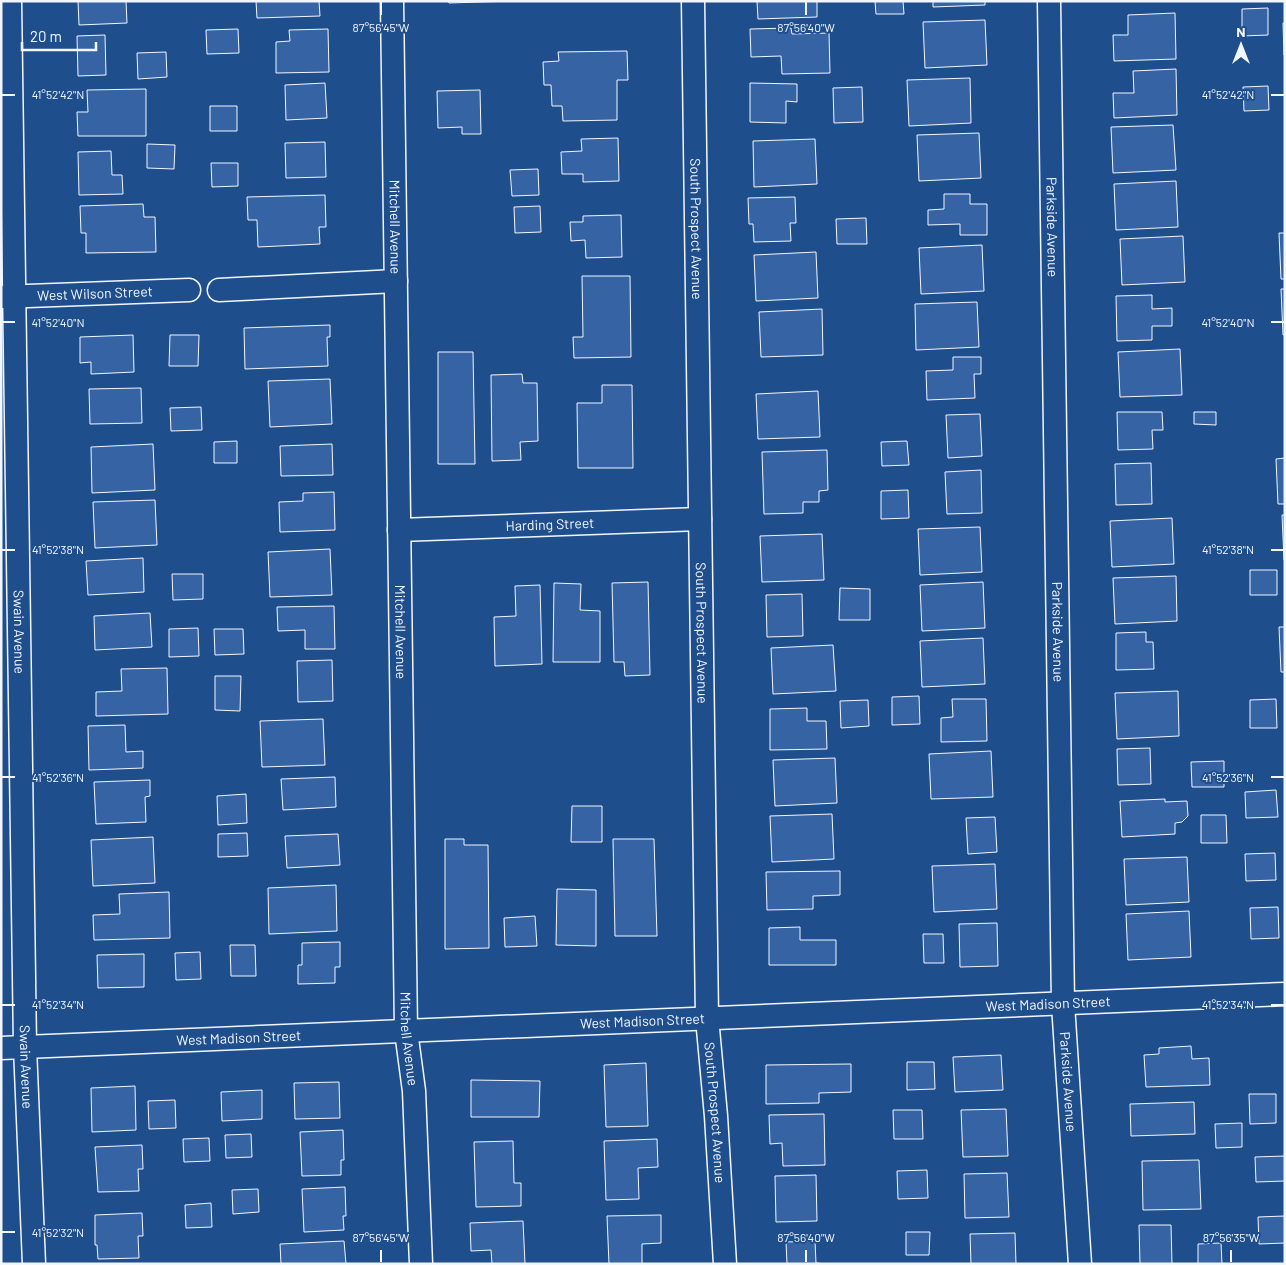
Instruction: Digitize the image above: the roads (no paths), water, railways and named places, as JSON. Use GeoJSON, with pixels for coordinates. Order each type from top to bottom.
{"type":"FeatureCollection","features":[{"type":"Feature","properties":{"kind":"street","name":"Swain Avenue"},"geometry":{"type":"LineString","coordinates":[[10,1],[8,297],[25,1046],[34,1264]]}},
{"type":"Feature","properties":{"kind":"street","name":"Mitchell Avenue"},"geometry":{"type":"LineString","coordinates":[[392,1],[406,1030],[414,1091],[421,1264]]}},
{"type":"Feature","properties":{"kind":"street","name":"South Prospect Avenue"},"geometry":{"type":"LineString","coordinates":[[693,1],[707,1018],[716,1116],[725,1264]]}},
{"type":"Feature","properties":{"kind":"street","name":"Parkside Avenue"},"geometry":{"type":"LineString","coordinates":[[1049,1],[1063,1004],[1080,1264]]}},
{"type":"Feature","properties":{"kind":"street"},"geometry":{"type":"LineString","coordinates":[[219,290],[396,280]]}},
{"type":"Feature","properties":{"kind":"street","name":"West Wilson Street"},"geometry":{"type":"LineString","coordinates":[[8,297],[189,290]]}},
{"type":"Feature","properties":{"kind":"street","name":"Harding Street"},"geometry":{"type":"LineString","coordinates":[[399,530],[700,519]]}},
{"type":"Feature","properties":{"kind":"street","name":"West Madison Street"},"geometry":{"type":"LineString","coordinates":[[1,1048],[1285,994]]}}]}
